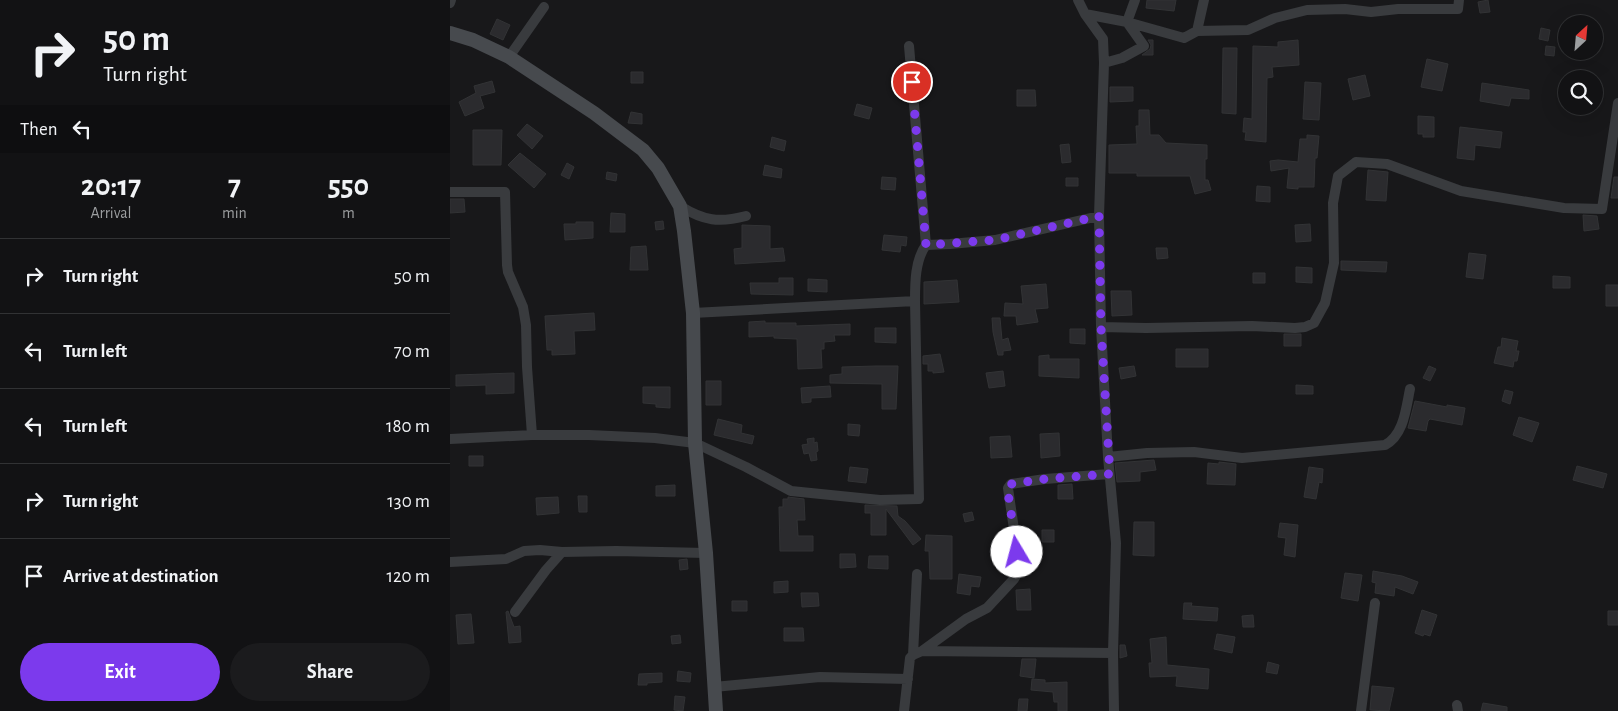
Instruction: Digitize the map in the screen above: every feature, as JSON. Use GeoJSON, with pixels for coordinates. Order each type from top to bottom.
{"type":"FeatureCollection","features":[{"type":"Feature","properties":{"kind":"main road"},"geometry":{"type":"LineString","coordinates":[[450,33],[474,40],[508,57],[583,105],[643,150],[658,168],[680,206],[693,313],[696,443],[706,553],[716,711]]}},
{"type":"Feature","properties":{"kind":"street"},"geometry":{"type":"LineString","coordinates":[[1078,0],[1085,14],[1103,39],[1104,63],[1099,216],[1101,327],[1108,457],[1116,543],[1113,654],[1114,711]]}},
{"type":"Feature","properties":{"kind":"street"},"geometry":{"type":"LineString","coordinates":[[1127,22],[1135,0]]}},
{"type":"Feature","properties":{"kind":"street"},"geometry":{"type":"LineString","coordinates":[[1197,31],[1204,0]]}},
{"type":"Feature","properties":{"kind":"street"},"geometry":{"type":"LineString","coordinates":[[1085,14],[1127,22],[1184,38],[1197,31],[1248,30],[1275,18],[1307,10],[1346,9],[1371,12],[1398,9],[1458,9],[1459,0]]}},
{"type":"Feature","properties":{"kind":"street"},"geometry":{"type":"LineString","coordinates":[[508,57],[544,7]]}},
{"type":"Feature","properties":{"kind":"street"},"geometry":{"type":"LineString","coordinates":[[1104,63],[1122,58],[1144,46],[1127,22]]}},
{"type":"Feature","properties":{"kind":"street"},"geometry":{"type":"LineString","coordinates":[[450,439],[532,435],[590,435],[655,438],[696,443],[746,467],[791,492],[880,500],[919,499],[915,301],[919,260],[921,252],[926,245],[909,46]]}},
{"type":"Feature","properties":{"kind":"street"},"geometry":{"type":"LineString","coordinates":[[1101,327],[1252,326],[1295,328],[1305,327],[1314,323],[1325,302],[1334,262],[1333,203],[1338,176],[1356,162],[1387,164],[1461,191],[1564,208],[1602,209],[1618,103]]}},
{"type":"Feature","properties":{"kind":"street"},"geometry":{"type":"LineString","coordinates":[[450,192],[506,192],[507,265],[508,272],[523,307],[526,325],[532,435]]}},
{"type":"Feature","properties":{"kind":"street"},"geometry":{"type":"LineString","coordinates":[[680,206],[699,216],[717,220],[728,220],[746,216]]}},
{"type":"Feature","properties":{"kind":"street"},"geometry":{"type":"LineString","coordinates":[[926,245],[995,240],[1099,216]]}},
{"type":"Feature","properties":{"kind":"street"},"geometry":{"type":"LineString","coordinates":[[693,313],[915,301]]}},
{"type":"Feature","properties":{"kind":"street"},"geometry":{"type":"LineString","coordinates":[[1108,457],[1147,453],[1194,452],[1242,458],[1385,445],[1396,436],[1402,424],[1410,389]]}},
{"type":"Feature","properties":{"kind":"street"},"geometry":{"type":"LineString","coordinates":[[904,711],[910,658],[987,608],[1014,579],[1018,572],[1019,564],[1008,493],[1008,488],[1011,484],[1045,479],[1110,474]]}},
{"type":"Feature","properties":{"kind":"street"},"geometry":{"type":"LineString","coordinates":[[450,562],[506,559],[524,551],[540,550],[562,552],[706,553]]}},
{"type":"Feature","properties":{"kind":"street"},"geometry":{"type":"LineString","coordinates":[[515,612],[562,552]]}},
{"type":"Feature","properties":{"kind":"street"},"geometry":{"type":"LineString","coordinates":[[917,574],[918,653]]}},
{"type":"Feature","properties":{"kind":"street"},"geometry":{"type":"LineString","coordinates":[[1361,711],[1375,603]]}},
{"type":"Feature","properties":{"kind":"street"},"geometry":{"type":"LineString","coordinates":[[918,653],[1113,654]]}},
{"type":"Feature","properties":{"kind":"street"},"geometry":{"type":"LineString","coordinates":[[714,687],[820,678],[908,679]]}},
{"type":"Feature","properties":{"kind":"building"},"geometry":{"type":"Polygon","coordinates":[[[1147,0],[1176,0],[1174,11],[1146,8],[1147,0]]]}},
{"type":"Feature","properties":{"kind":"building"},"geometry":{"type":"Polygon","coordinates":[[[1488,0],[1490,12],[1480,13],[1478,2],[1488,0]]]}},
{"type":"Feature","properties":{"kind":"building"},"geometry":{"type":"Polygon","coordinates":[[[497,19],[510,25],[503,40],[490,34],[497,19]]]}},
{"type":"Feature","properties":{"kind":"building"},"geometry":{"type":"Polygon","coordinates":[[[1541,28],[1550,30],[1548,41],[1539,39],[1541,28]]]}},
{"type":"Feature","properties":{"kind":"building"},"geometry":{"type":"Polygon","coordinates":[[[1148,40],[1153,40],[1153,55],[1142,55],[1150,49],[1151,45],[1148,40]]]}},
{"type":"Feature","properties":{"kind":"building"},"geometry":{"type":"Polygon","coordinates":[[[1298,40],[1299,65],[1272,67],[1273,77],[1267,78],[1266,142],[1245,140],[1246,132],[1243,132],[1244,118],[1252,119],[1253,46],[1278,47],[1278,42],[1298,40]]]}},
{"type":"Feature","properties":{"kind":"building"},"geometry":{"type":"Polygon","coordinates":[[[1546,46],[1555,47],[1554,56],[1545,55],[1546,46]]]}},
{"type":"Feature","properties":{"kind":"building"},"geometry":{"type":"Polygon","coordinates":[[[1223,48],[1237,48],[1236,114],[1222,113],[1223,48]]]}},
{"type":"Feature","properties":{"kind":"building"},"geometry":{"type":"Polygon","coordinates":[[[1427,59],[1448,64],[1442,91],[1421,87],[1427,59]]]}},
{"type":"Feature","properties":{"kind":"building"},"geometry":{"type":"Polygon","coordinates":[[[631,72],[643,72],[643,83],[631,83],[631,72]]]}},
{"type":"Feature","properties":{"kind":"building"},"geometry":{"type":"Polygon","coordinates":[[[1365,75],[1370,96],[1353,100],[1348,79],[1365,75]]]}},
{"type":"Feature","properties":{"kind":"building"},"geometry":{"type":"Polygon","coordinates":[[[492,81],[495,92],[480,96],[484,108],[465,116],[459,102],[476,93],[474,86],[492,81]]]}},
{"type":"Feature","properties":{"kind":"building"},"geometry":{"type":"Polygon","coordinates":[[[1305,82],[1321,83],[1319,120],[1303,119],[1305,82]]]}},
{"type":"Feature","properties":{"kind":"building"},"geometry":{"type":"Polygon","coordinates":[[[1482,83],[1529,90],[1529,99],[1511,98],[1509,106],[1480,101],[1482,83]]]}},
{"type":"Feature","properties":{"kind":"building"},"geometry":{"type":"Polygon","coordinates":[[[1110,87],[1133,87],[1133,101],[1110,102],[1110,87]]]}},
{"type":"Feature","properties":{"kind":"building"},"geometry":{"type":"Polygon","coordinates":[[[1017,90],[1035,90],[1036,106],[1017,106],[1017,90]]]}},
{"type":"Feature","properties":{"kind":"building"},"geometry":{"type":"Polygon","coordinates":[[[857,104],[872,108],[869,119],[854,115],[857,104]]]}},
{"type":"Feature","properties":{"kind":"building"},"geometry":{"type":"Polygon","coordinates":[[[1139,110],[1149,110],[1150,135],[1159,135],[1166,143],[1207,145],[1205,180],[1208,180],[1211,190],[1195,194],[1190,176],[1137,176],[1137,173],[1109,173],[1109,145],[1137,144],[1136,126],[1139,126],[1139,110]]]}},
{"type":"Feature","properties":{"kind":"building"},"geometry":{"type":"Polygon","coordinates":[[[631,112],[642,114],[642,124],[628,123],[631,112]]]}},
{"type":"Feature","properties":{"kind":"building"},"geometry":{"type":"Polygon","coordinates":[[[1418,116],[1434,117],[1434,137],[1423,137],[1423,134],[1418,134],[1418,116]]]}},
{"type":"Feature","properties":{"kind":"building"},"geometry":{"type":"Polygon","coordinates":[[[527,124],[543,136],[532,149],[517,135],[527,124]]]}},
{"type":"Feature","properties":{"kind":"building"},"geometry":{"type":"Polygon","coordinates":[[[1460,127],[1502,132],[1500,148],[1475,145],[1474,160],[1457,158],[1460,127]]]}},
{"type":"Feature","properties":{"kind":"building"},"geometry":{"type":"Polygon","coordinates":[[[473,130],[502,130],[501,165],[473,165],[473,130]]]}},
{"type":"Feature","properties":{"kind":"building"},"geometry":{"type":"Polygon","coordinates":[[[1307,135],[1319,136],[1317,158],[1315,158],[1314,187],[1287,188],[1289,168],[1271,171],[1270,161],[1298,162],[1300,139],[1307,139],[1307,135]]]}},
{"type":"Feature","properties":{"kind":"building"},"geometry":{"type":"Polygon","coordinates":[[[772,137],[786,141],[784,151],[770,147],[772,137]]]}},
{"type":"Feature","properties":{"kind":"building"},"geometry":{"type":"Polygon","coordinates":[[[1069,144],[1071,162],[1062,163],[1060,145],[1069,144]]]}},
{"type":"Feature","properties":{"kind":"building"},"geometry":{"type":"Polygon","coordinates":[[[520,153],[546,174],[534,188],[508,165],[520,153]]]}},
{"type":"Feature","properties":{"kind":"building"},"geometry":{"type":"Polygon","coordinates":[[[567,163],[574,167],[569,179],[561,175],[567,163]]]}},
{"type":"Feature","properties":{"kind":"building"},"geometry":{"type":"Polygon","coordinates":[[[765,165],[782,169],[781,178],[763,175],[765,165]]]}},
{"type":"Feature","properties":{"kind":"building"},"geometry":{"type":"Polygon","coordinates":[[[1368,170],[1388,172],[1386,201],[1366,200],[1368,170]]]}},
{"type":"Feature","properties":{"kind":"building"},"geometry":{"type":"Polygon","coordinates":[[[607,172],[617,174],[616,181],[606,179],[607,172]]]}},
{"type":"Feature","properties":{"kind":"building"},"geometry":{"type":"Polygon","coordinates":[[[882,177],[896,178],[895,190],[881,189],[882,177]]]}},
{"type":"Feature","properties":{"kind":"building"},"geometry":{"type":"Polygon","coordinates":[[[1614,177],[1618,177],[1618,198],[1611,198],[1614,177]]]}},
{"type":"Feature","properties":{"kind":"building"},"geometry":{"type":"Polygon","coordinates":[[[1066,178],[1078,178],[1078,186],[1066,186],[1066,178]]]}},
{"type":"Feature","properties":{"kind":"building"},"geometry":{"type":"Polygon","coordinates":[[[1257,186],[1270,187],[1270,202],[1256,201],[1257,186]]]}},
{"type":"Feature","properties":{"kind":"building"},"geometry":{"type":"Polygon","coordinates":[[[450,199],[464,199],[465,212],[450,213],[450,199]]]}},
{"type":"Feature","properties":{"kind":"building"},"geometry":{"type":"Polygon","coordinates":[[[611,213],[625,214],[625,232],[610,232],[611,213]]]}},
{"type":"Feature","properties":{"kind":"building"},"geometry":{"type":"Polygon","coordinates":[[[1583,215],[1597,216],[1599,229],[1584,231],[1583,215]]]}},
{"type":"Feature","properties":{"kind":"building"},"geometry":{"type":"Polygon","coordinates":[[[663,221],[664,229],[656,230],[655,222],[663,221]]]}},
{"type":"Feature","properties":{"kind":"building"},"geometry":{"type":"Polygon","coordinates":[[[576,222],[593,222],[593,238],[565,240],[564,224],[576,224],[576,222]]]}},
{"type":"Feature","properties":{"kind":"building"},"geometry":{"type":"Polygon","coordinates":[[[1310,224],[1311,241],[1296,242],[1295,225],[1310,224]]]}},
{"type":"Feature","properties":{"kind":"building"},"geometry":{"type":"Polygon","coordinates":[[[742,225],[770,226],[770,249],[783,248],[785,261],[735,264],[734,249],[742,248],[742,225]]]}},
{"type":"Feature","properties":{"kind":"building"},"geometry":{"type":"Polygon","coordinates":[[[884,235],[907,237],[906,246],[901,245],[900,252],[882,250],[884,235]]]}},
{"type":"Feature","properties":{"kind":"building"},"geometry":{"type":"Polygon","coordinates":[[[646,246],[648,270],[630,270],[631,247],[646,246]]]}},
{"type":"Feature","properties":{"kind":"building"},"geometry":{"type":"Polygon","coordinates":[[[1156,248],[1167,248],[1168,258],[1157,259],[1156,248]]]}},
{"type":"Feature","properties":{"kind":"building"},"geometry":{"type":"Polygon","coordinates":[[[1469,253],[1486,255],[1483,279],[1466,277],[1469,253]]]}},
{"type":"Feature","properties":{"kind":"building"},"geometry":{"type":"Polygon","coordinates":[[[1341,261],[1387,262],[1386,272],[1341,270],[1341,261]]]}},
{"type":"Feature","properties":{"kind":"building"},"geometry":{"type":"Polygon","coordinates":[[[1296,267],[1312,268],[1312,283],[1296,282],[1296,267]]]}},
{"type":"Feature","properties":{"kind":"building"},"geometry":{"type":"Polygon","coordinates":[[[1253,273],[1265,273],[1265,283],[1253,283],[1253,273]]]}},
{"type":"Feature","properties":{"kind":"building"},"geometry":{"type":"Polygon","coordinates":[[[1553,276],[1570,277],[1570,288],[1553,288],[1553,276]]]}},
{"type":"Feature","properties":{"kind":"building"},"geometry":{"type":"Polygon","coordinates":[[[779,278],[793,278],[793,295],[751,294],[750,283],[779,283],[779,278]]]}},
{"type":"Feature","properties":{"kind":"building"},"geometry":{"type":"Polygon","coordinates":[[[808,279],[827,280],[827,292],[808,291],[808,279]]]}},
{"type":"Feature","properties":{"kind":"building"},"geometry":{"type":"Polygon","coordinates":[[[957,280],[959,302],[924,304],[924,282],[957,280]]]}},
{"type":"Feature","properties":{"kind":"building"},"geometry":{"type":"Polygon","coordinates":[[[1046,284],[1048,308],[1035,309],[1038,322],[1017,325],[1016,316],[1004,316],[1005,303],[1023,304],[1021,286],[1046,284]]]}},
{"type":"Feature","properties":{"kind":"building"},"geometry":{"type":"Polygon","coordinates":[[[1606,285],[1618,285],[1618,306],[1606,306],[1606,285]]]}},
{"type":"Feature","properties":{"kind":"building"},"geometry":{"type":"Polygon","coordinates":[[[1111,291],[1131,291],[1132,315],[1112,316],[1111,291]]]}},
{"type":"Feature","properties":{"kind":"building"},"geometry":{"type":"Polygon","coordinates":[[[594,313],[595,330],[574,331],[575,354],[552,355],[552,350],[547,350],[545,316],[594,313]]]}},
{"type":"Feature","properties":{"kind":"building"},"geometry":{"type":"Polygon","coordinates":[[[992,318],[1000,318],[1002,340],[1008,338],[1011,350],[1003,351],[1003,355],[998,355],[992,318]]]}},
{"type":"Feature","properties":{"kind":"building"},"geometry":{"type":"Polygon","coordinates":[[[765,321],[765,323],[796,323],[796,326],[850,324],[850,335],[834,335],[835,341],[824,342],[824,349],[821,349],[822,368],[798,369],[797,339],[774,338],[774,336],[749,337],[749,322],[765,321]]]}},
{"type":"Feature","properties":{"kind":"building"},"geometry":{"type":"Polygon","coordinates":[[[875,328],[896,328],[896,343],[875,342],[875,328]]]}},
{"type":"Feature","properties":{"kind":"building"},"geometry":{"type":"Polygon","coordinates":[[[1070,329],[1085,329],[1085,344],[1070,343],[1070,329]]]}},
{"type":"Feature","properties":{"kind":"building"},"geometry":{"type":"Polygon","coordinates":[[[1284,334],[1301,334],[1301,346],[1284,346],[1284,334]]]}},
{"type":"Feature","properties":{"kind":"building"},"geometry":{"type":"Polygon","coordinates":[[[1502,338],[1518,341],[1516,351],[1519,351],[1517,361],[1514,361],[1513,367],[1494,363],[1498,347],[1501,347],[1502,338]]]}},
{"type":"Feature","properties":{"kind":"building"},"geometry":{"type":"Polygon","coordinates":[[[1176,349],[1208,349],[1208,367],[1176,367],[1176,349]]]}},
{"type":"Feature","properties":{"kind":"building"},"geometry":{"type":"Polygon","coordinates":[[[940,354],[944,372],[933,373],[933,371],[928,371],[928,364],[923,364],[923,356],[940,354]]]}},
{"type":"Feature","properties":{"kind":"building"},"geometry":{"type":"Polygon","coordinates":[[[1049,355],[1049,359],[1079,359],[1079,378],[1039,376],[1039,356],[1049,355]]]}},
{"type":"Feature","properties":{"kind":"building"},"geometry":{"type":"Polygon","coordinates":[[[898,366],[896,409],[882,409],[882,384],[830,383],[830,375],[842,374],[842,367],[898,366]]]}},
{"type":"Feature","properties":{"kind":"building"},"geometry":{"type":"Polygon","coordinates":[[[1134,366],[1136,376],[1121,379],[1119,368],[1134,366]]]}},
{"type":"Feature","properties":{"kind":"building"},"geometry":{"type":"Polygon","coordinates":[[[1429,366],[1436,369],[1430,381],[1423,378],[1429,366]]]}},
{"type":"Feature","properties":{"kind":"building"},"geometry":{"type":"Polygon","coordinates":[[[1003,371],[1005,386],[989,388],[986,373],[1003,371]]]}},
{"type":"Feature","properties":{"kind":"building"},"geometry":{"type":"Polygon","coordinates":[[[514,373],[514,393],[486,394],[486,385],[456,386],[456,375],[514,373]]]}},
{"type":"Feature","properties":{"kind":"building"},"geometry":{"type":"Polygon","coordinates":[[[706,381],[721,381],[721,405],[706,405],[706,381]]]}},
{"type":"Feature","properties":{"kind":"building"},"geometry":{"type":"Polygon","coordinates":[[[1296,385],[1313,386],[1313,394],[1296,394],[1296,385]]]}},
{"type":"Feature","properties":{"kind":"building"},"geometry":{"type":"Polygon","coordinates":[[[830,386],[831,397],[811,398],[811,402],[802,403],[801,388],[830,386]]]}},
{"type":"Feature","properties":{"kind":"building"},"geometry":{"type":"Polygon","coordinates":[[[643,387],[670,387],[670,408],[656,407],[656,404],[643,403],[643,387]]]}},
{"type":"Feature","properties":{"kind":"building"},"geometry":{"type":"Polygon","coordinates":[[[1505,390],[1513,392],[1510,404],[1502,401],[1505,390]]]}},
{"type":"Feature","properties":{"kind":"building"},"geometry":{"type":"Polygon","coordinates":[[[1415,401],[1447,407],[1447,405],[1465,408],[1462,425],[1430,419],[1426,431],[1408,428],[1415,401]]]}},
{"type":"Feature","properties":{"kind":"building"},"geometry":{"type":"Polygon","coordinates":[[[1519,417],[1539,423],[1532,442],[1513,435],[1519,417]]]}},
{"type":"Feature","properties":{"kind":"building"},"geometry":{"type":"Polygon","coordinates":[[[718,419],[742,425],[741,433],[754,436],[752,444],[714,435],[718,419]]]}},
{"type":"Feature","properties":{"kind":"building"},"geometry":{"type":"Polygon","coordinates":[[[848,424],[860,425],[859,436],[848,435],[848,424]]]}},
{"type":"Feature","properties":{"kind":"building"},"geometry":{"type":"Polygon","coordinates":[[[1059,433],[1060,456],[1041,458],[1040,434],[1059,433]]]}},
{"type":"Feature","properties":{"kind":"building"},"geometry":{"type":"Polygon","coordinates":[[[1010,436],[1012,457],[991,458],[990,437],[1010,436]]]}},
{"type":"Feature","properties":{"kind":"building"},"geometry":{"type":"Polygon","coordinates":[[[814,438],[814,443],[817,442],[817,460],[811,461],[809,453],[804,454],[802,445],[808,444],[807,439],[814,438]]]}},
{"type":"Feature","properties":{"kind":"building"},"geometry":{"type":"Polygon","coordinates":[[[469,456],[483,456],[483,466],[469,466],[469,456]]]}},
{"type":"Feature","properties":{"kind":"building"},"geometry":{"type":"Polygon","coordinates":[[[1154,460],[1156,470],[1140,472],[1140,481],[1117,482],[1115,463],[1154,460]]]}},
{"type":"Feature","properties":{"kind":"building"},"geometry":{"type":"Polygon","coordinates":[[[1219,462],[1236,464],[1235,485],[1207,484],[1208,463],[1219,464],[1219,462]]]}},
{"type":"Feature","properties":{"kind":"building"},"geometry":{"type":"Polygon","coordinates":[[[1577,466],[1607,474],[1603,488],[1573,480],[1577,466]]]}},
{"type":"Feature","properties":{"kind":"building"},"geometry":{"type":"Polygon","coordinates":[[[850,467],[868,469],[866,483],[848,481],[850,467]]]}},
{"type":"Feature","properties":{"kind":"building"},"geometry":{"type":"Polygon","coordinates":[[[1309,467],[1323,469],[1322,483],[1319,482],[1316,499],[1304,497],[1309,467]]]}},
{"type":"Feature","properties":{"kind":"building"},"geometry":{"type":"Polygon","coordinates":[[[1072,484],[1073,499],[1058,499],[1058,485],[1072,484]]]}},
{"type":"Feature","properties":{"kind":"building"},"geometry":{"type":"Polygon","coordinates":[[[675,485],[675,496],[656,496],[656,486],[675,485]]]}},
{"type":"Feature","properties":{"kind":"building"},"geometry":{"type":"Polygon","coordinates":[[[578,496],[587,496],[587,512],[579,512],[578,496]]]}},
{"type":"Feature","properties":{"kind":"building"},"geometry":{"type":"Polygon","coordinates":[[[558,497],[559,513],[537,515],[536,498],[558,497]]]}},
{"type":"Feature","properties":{"kind":"building"},"geometry":{"type":"Polygon","coordinates":[[[788,497],[804,499],[805,520],[797,520],[798,536],[813,536],[813,551],[780,551],[779,507],[783,507],[783,499],[788,499],[788,497]]]}},
{"type":"Feature","properties":{"kind":"building"},"geometry":{"type":"Polygon","coordinates":[[[865,505],[897,506],[898,516],[921,539],[913,545],[886,509],[886,535],[871,535],[871,513],[865,513],[865,505]]]}},
{"type":"Feature","properties":{"kind":"building"},"geometry":{"type":"Polygon","coordinates":[[[972,512],[974,520],[965,522],[963,514],[972,512]]]}},
{"type":"Feature","properties":{"kind":"building"},"geometry":{"type":"Polygon","coordinates":[[[1134,522],[1154,522],[1154,556],[1133,555],[1134,522]]]}},
{"type":"Feature","properties":{"kind":"building"},"geometry":{"type":"Polygon","coordinates":[[[1280,523],[1298,525],[1295,557],[1284,555],[1286,538],[1278,537],[1280,523]]]}},
{"type":"Feature","properties":{"kind":"building"},"geometry":{"type":"Polygon","coordinates":[[[1042,530],[1054,530],[1054,542],[1042,542],[1042,530]]]}},
{"type":"Feature","properties":{"kind":"building"},"geometry":{"type":"Polygon","coordinates":[[[926,535],[952,536],[952,579],[930,579],[929,551],[925,551],[926,535]]]}},
{"type":"Feature","properties":{"kind":"building"},"geometry":{"type":"Polygon","coordinates":[[[840,554],[855,554],[856,567],[840,568],[840,554]]]}},
{"type":"Feature","properties":{"kind":"building"},"geometry":{"type":"Polygon","coordinates":[[[1033,555],[1035,566],[1025,568],[1025,556],[1033,555]]]}},
{"type":"Feature","properties":{"kind":"building"},"geometry":{"type":"Polygon","coordinates":[[[869,556],[888,556],[888,569],[868,568],[869,556]]]}},
{"type":"Feature","properties":{"kind":"building"},"geometry":{"type":"Polygon","coordinates":[[[687,559],[688,569],[680,570],[679,560],[687,559]]]}},
{"type":"Feature","properties":{"kind":"building"},"geometry":{"type":"Polygon","coordinates":[[[1373,571],[1402,576],[1418,582],[1413,594],[1395,587],[1394,596],[1375,593],[1376,583],[1372,582],[1373,571]]]}},
{"type":"Feature","properties":{"kind":"building"},"geometry":{"type":"Polygon","coordinates":[[[1345,573],[1362,575],[1358,601],[1341,598],[1345,573]]]}},
{"type":"Feature","properties":{"kind":"building"},"geometry":{"type":"Polygon","coordinates":[[[959,574],[981,577],[979,587],[971,586],[970,595],[957,593],[959,574]]]}},
{"type":"Feature","properties":{"kind":"building"},"geometry":{"type":"Polygon","coordinates":[[[788,581],[788,592],[774,593],[774,582],[788,581]]]}},
{"type":"Feature","properties":{"kind":"building"},"geometry":{"type":"Polygon","coordinates":[[[1030,589],[1031,610],[1017,610],[1016,590],[1030,589]]]}},
{"type":"Feature","properties":{"kind":"building"},"geometry":{"type":"Polygon","coordinates":[[[801,593],[818,593],[819,606],[802,607],[801,593]]]}},
{"type":"Feature","properties":{"kind":"building"},"geometry":{"type":"Polygon","coordinates":[[[732,601],[747,601],[747,611],[732,611],[732,601]]]}},
{"type":"Feature","properties":{"kind":"building"},"geometry":{"type":"Polygon","coordinates":[[[1184,603],[1192,603],[1191,606],[1218,608],[1217,621],[1183,619],[1184,603]]]}},
{"type":"Feature","properties":{"kind":"building"},"geometry":{"type":"Polygon","coordinates":[[[1422,610],[1437,615],[1430,636],[1415,633],[1422,610]]]}},
{"type":"Feature","properties":{"kind":"building"},"geometry":{"type":"Polygon","coordinates":[[[508,611],[514,627],[520,626],[521,642],[509,643],[506,612],[508,611]]]}},
{"type":"Feature","properties":{"kind":"building"},"geometry":{"type":"Polygon","coordinates":[[[1608,611],[1618,611],[1618,625],[1608,625],[1608,611]]]}},
{"type":"Feature","properties":{"kind":"building"},"geometry":{"type":"Polygon","coordinates":[[[471,614],[474,643],[458,644],[456,615],[471,614]]]}},
{"type":"Feature","properties":{"kind":"building"},"geometry":{"type":"Polygon","coordinates":[[[1253,615],[1254,627],[1243,627],[1242,616],[1253,615]]]}},
{"type":"Feature","properties":{"kind":"building"},"geometry":{"type":"Polygon","coordinates":[[[784,628],[803,628],[804,641],[784,641],[784,628]]]}},
{"type":"Feature","properties":{"kind":"building"},"geometry":{"type":"Polygon","coordinates":[[[1217,634],[1235,637],[1232,653],[1214,649],[1217,634]]]}},
{"type":"Feature","properties":{"kind":"building"},"geometry":{"type":"Polygon","coordinates":[[[680,635],[681,643],[672,644],[671,636],[680,635]]]}},
{"type":"Feature","properties":{"kind":"building"},"geometry":{"type":"Polygon","coordinates":[[[1166,637],[1167,665],[1209,669],[1208,689],[1176,686],[1177,676],[1150,677],[1149,663],[1152,663],[1150,639],[1166,637]]]}},
{"type":"Feature","properties":{"kind":"building"},"geometry":{"type":"Polygon","coordinates":[[[1120,645],[1125,645],[1127,656],[1120,658],[1120,645]]]}},
{"type":"Feature","properties":{"kind":"building"},"geometry":{"type":"Polygon","coordinates":[[[1022,659],[1036,659],[1034,678],[1020,676],[1022,659]]]}},
{"type":"Feature","properties":{"kind":"building"},"geometry":{"type":"Polygon","coordinates":[[[1268,662],[1279,665],[1277,674],[1266,672],[1268,662]]]}},
{"type":"Feature","properties":{"kind":"building"},"geometry":{"type":"Polygon","coordinates":[[[678,671],[691,673],[690,682],[677,681],[678,671]]]}},
{"type":"Feature","properties":{"kind":"building"},"geometry":{"type":"Polygon","coordinates":[[[662,673],[662,682],[638,685],[639,674],[662,673]]]}},
{"type":"Feature","properties":{"kind":"building"},"geometry":{"type":"Polygon","coordinates":[[[1032,679],[1045,680],[1045,683],[1067,682],[1067,711],[1058,711],[1058,702],[1054,702],[1053,692],[1031,690],[1032,679]]]}},
{"type":"Feature","properties":{"kind":"building"},"geometry":{"type":"Polygon","coordinates":[[[1372,686],[1394,688],[1389,711],[1370,710],[1372,686]]]}},
{"type":"Feature","properties":{"kind":"building"},"geometry":{"type":"Polygon","coordinates":[[[675,696],[685,697],[683,711],[674,710],[675,696]]]}},
{"type":"Feature","properties":{"kind":"building"},"geometry":{"type":"Polygon","coordinates":[[[1019,699],[1028,699],[1027,711],[1018,711],[1019,699]]]}},
{"type":"Feature","properties":{"kind":"building"},"geometry":{"type":"Polygon","coordinates":[[[1483,703],[1507,707],[1507,711],[1481,711],[1483,703]]]}},
{"type":"Feature","properties":{"kind":"route"},"geometry":{"type":"LineString","coordinates":[[912,82],[926,245],[995,240],[1099,216],[1101,327],[1110,474],[1045,479],[1011,484],[1008,488],[1008,493],[1017,552]]}}]}
